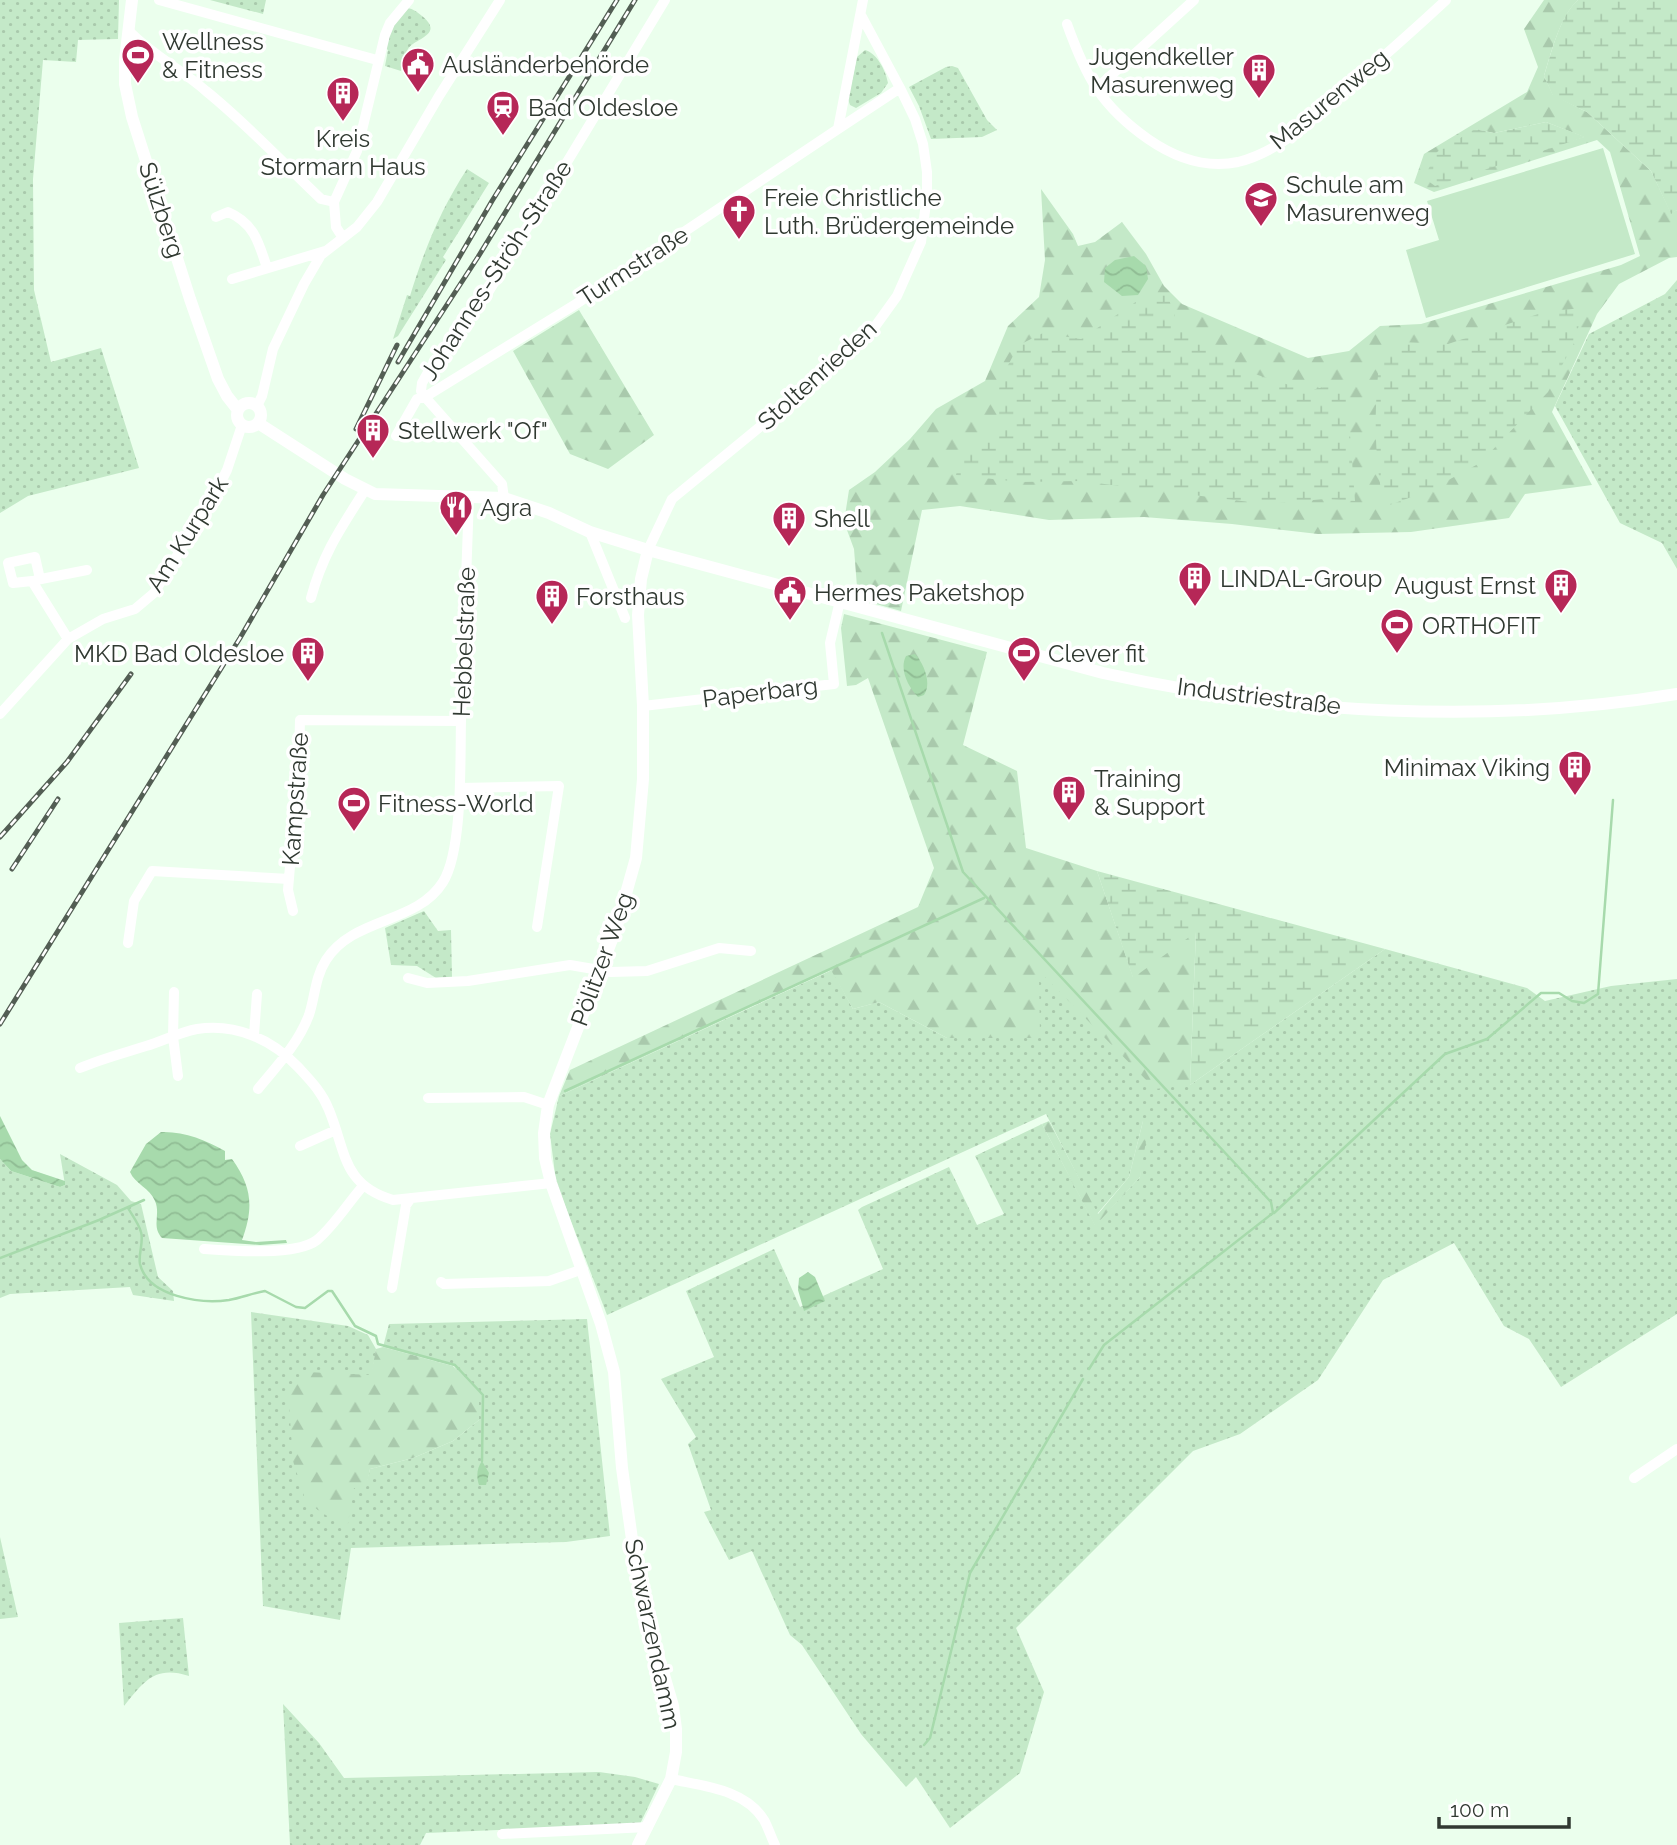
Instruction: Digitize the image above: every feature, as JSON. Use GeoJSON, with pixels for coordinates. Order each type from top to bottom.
{"type":"FeatureCollection","features":[{"type":"Feature","properties":{"kind":"main road","name":"Sülzberg"},"geometry":{"type":"LineString","coordinates":[[132,0],[124,84],[132,117],[218,379],[238,410],[237,417],[242,425]]}},
{"type":"Feature","properties":{"kind":"main road"},"geometry":{"type":"LineString","coordinates":[[238,410],[246,404],[257,406],[261,412],[258,423]]}},
{"type":"Feature","properties":{"kind":"main road"},"geometry":{"type":"LineString","coordinates":[[258,423],[345,479],[375,494],[504,498],[549,513],[590,532],[648,550]]}},
{"type":"Feature","properties":{"kind":"main road"},"geometry":{"type":"LineString","coordinates":[[242,425],[249,427],[258,423]]}},
{"type":"Feature","properties":{"kind":"main road","name":"Industriestraße"},"geometry":{"type":"LineString","coordinates":[[648,550],[840,600],[1018,652],[1103,673],[1245,698],[1351,707],[1454,711],[1548,709],[1677,694]]}},
{"type":"Feature","properties":{"kind":"main road","name":"Pölitzer Weg"},"geometry":{"type":"LineString","coordinates":[[618,1416],[614,1372],[583,1269],[551,1182],[545,1158],[544,1133],[548,1105],[620,918],[636,858],[643,779],[643,706],[638,615],[641,579],[648,550]]}},
{"type":"Feature","properties":{"kind":"main road","name":"Schwarzendamm"},"geometry":{"type":"LineString","coordinates":[[618,1416],[639,1589],[673,1706],[676,1752],[671,1779],[638,1845]]}},
{"type":"Feature","properties":{"kind":"street"},"geometry":{"type":"LineString","coordinates":[[159,0],[377,60]]}},
{"type":"Feature","properties":{"kind":"street"},"geometry":{"type":"LineString","coordinates":[[343,238],[336,227],[334,202],[358,151],[377,60],[390,23],[409,0]]}},
{"type":"Feature","properties":{"kind":"street"},"geometry":{"type":"LineString","coordinates":[[232,279],[326,250],[357,227],[377,202],[439,96],[500,0]]}},
{"type":"Feature","properties":{"kind":"street"},"geometry":{"type":"LineString","coordinates":[[838,129],[863,0]]}},
{"type":"Feature","properties":{"kind":"street"},"geometry":{"type":"LineString","coordinates":[[1096,89],[1194,0]]}},
{"type":"Feature","properties":{"kind":"street","name":"Masurenweg"},"geometry":{"type":"LineString","coordinates":[[1067,24],[1081,63],[1096,89],[1121,117],[1144,136],[1173,154],[1205,163],[1237,162],[1269,150],[1308,123],[1446,0]]}},
{"type":"Feature","properties":{"kind":"street","name":"Johannes-Ströh-Straße"},"geometry":{"type":"LineString","coordinates":[[425,397],[421,391],[422,383],[431,367],[486,296],[664,1]]}},
{"type":"Feature","properties":{"kind":"street","name":"Stoltenrieden"},"geometry":{"type":"LineString","coordinates":[[648,550],[672,499],[784,407],[874,328],[897,296],[921,242],[927,195],[923,145],[915,119],[861,15]]}},
{"type":"Feature","properties":{"kind":"street"},"geometry":{"type":"LineString","coordinates":[[129,31],[146,49],[183,72],[205,90],[321,199],[334,202]]}},
{"type":"Feature","properties":{"kind":"street","name":"Turmstraße"},"geometry":{"type":"LineString","coordinates":[[396,436],[417,399],[425,397],[576,304],[900,88]]}},
{"type":"Feature","properties":{"kind":"street"},"geometry":{"type":"LineString","coordinates":[[216,217],[228,212],[241,217],[254,230],[267,268]]}},
{"type":"Feature","properties":{"kind":"street"},"geometry":{"type":"LineString","coordinates":[[257,406],[262,397],[273,348],[304,284],[326,250]]}},
{"type":"Feature","properties":{"kind":"street"},"geometry":{"type":"LineString","coordinates":[[425,397],[502,484],[504,498]]}},
{"type":"Feature","properties":{"kind":"street","name":"Am Kurpark"},"geometry":{"type":"LineString","coordinates":[[0,713],[68,639],[103,619],[135,609],[154,593],[215,495],[227,470],[242,425]]}},
{"type":"Feature","properties":{"kind":"street"},"geometry":{"type":"LineString","coordinates":[[311,598],[333,539],[365,490]]}},
{"type":"Feature","properties":{"kind":"street","name":"Hebbelstraße"},"geometry":{"type":"LineString","coordinates":[[258,1089],[297,1042],[326,959],[346,939],[426,901],[443,882],[449,870],[455,843],[460,788],[469,497]]}},
{"type":"Feature","properties":{"kind":"street"},"geometry":{"type":"LineString","coordinates":[[590,532],[625,618]]}},
{"type":"Feature","properties":{"kind":"street"},"geometry":{"type":"LineString","coordinates":[[68,639],[36,580],[87,570]]}},
{"type":"Feature","properties":{"kind":"street","name":"Paperbarg"},"geometry":{"type":"LineString","coordinates":[[643,706],[834,684],[830,643],[840,600]]}},
{"type":"Feature","properties":{"kind":"street","name":"Kampstraße"},"geometry":{"type":"LineString","coordinates":[[293,911],[289,901],[289,879],[300,720],[461,721]]}},
{"type":"Feature","properties":{"kind":"street"},"geometry":{"type":"LineString","coordinates":[[460,788],[559,786],[537,927]]}},
{"type":"Feature","properties":{"kind":"street"},"geometry":{"type":"LineString","coordinates":[[128,943],[134,901],[152,871],[289,879]]}},
{"type":"Feature","properties":{"kind":"street"},"geometry":{"type":"LineString","coordinates":[[408,978],[427,983],[507,976],[570,965],[611,972],[647,971],[719,948],[751,951]]}},
{"type":"Feature","properties":{"kind":"street"},"geometry":{"type":"LineString","coordinates":[[174,992],[173,1037],[178,1076]]}},
{"type":"Feature","properties":{"kind":"street"},"geometry":{"type":"LineString","coordinates":[[254,1035],[257,994]]}},
{"type":"Feature","properties":{"kind":"street"},"geometry":{"type":"LineString","coordinates":[[80,1068],[196,1030],[224,1028],[254,1035],[286,1054],[318,1088],[349,1167],[363,1186],[381,1196],[393,1200],[551,1182]]}},
{"type":"Feature","properties":{"kind":"street"},"geometry":{"type":"LineString","coordinates":[[428,1098],[524,1097],[548,1105]]}},
{"type":"Feature","properties":{"kind":"street"},"geometry":{"type":"LineString","coordinates":[[300,1146],[336,1130]]}},
{"type":"Feature","properties":{"kind":"street"},"geometry":{"type":"LineString","coordinates":[[204,1249],[249,1251],[306,1247],[318,1239],[363,1186]]}},
{"type":"Feature","properties":{"kind":"street"},"geometry":{"type":"LineString","coordinates":[[392,1288],[406,1205],[411,1198]]}},
{"type":"Feature","properties":{"kind":"street"},"geometry":{"type":"LineString","coordinates":[[441,1282],[549,1281],[583,1269]]}},
{"type":"Feature","properties":{"kind":"street"},"geometry":{"type":"LineString","coordinates":[[1634,1478],[1677,1449]]}},
{"type":"Feature","properties":{"kind":"street"},"geometry":{"type":"LineString","coordinates":[[671,1779],[720,1790],[746,1800],[763,1819],[775,1845]]}},
{"type":"Feature","properties":{"kind":"street"},"geometry":{"type":"LineString","coordinates":[[502,1834],[648,1827]]}},
{"type":"Feature","properties":{"kind":"green space"},"geometry":{"type":"Polygon","coordinates":[[[0,0],[119,0],[118,39],[78,40],[76,62],[43,60],[33,179],[34,290],[51,362],[101,348],[139,468],[28,496],[0,513],[0,0]]]}},
{"type":"Feature","properties":{"kind":"green space"},"geometry":{"type":"Polygon","coordinates":[[[210,0],[266,0],[263,14],[210,0]]]}},
{"type":"Feature","properties":{"kind":"green space"},"geometry":{"type":"Polygon","coordinates":[[[1544,0],[1578,0],[1561,25],[1544,76],[1553,95],[1587,112],[1651,171],[1671,213],[1677,210],[1677,257],[1669,258],[1619,284],[1597,314],[1552,412],[1592,485],[1525,494],[1509,518],[1411,532],[1318,534],[1144,517],[1049,520],[960,506],[922,510],[901,611],[858,599],[854,549],[844,522],[849,490],[875,472],[910,439],[936,409],[985,381],[1008,326],[1039,297],[1045,260],[1041,189],[1073,234],[1078,246],[1095,242],[1122,222],[1146,254],[1164,286],[1182,304],[1308,358],[1349,351],[1380,326],[1421,324],[1621,265],[1640,256],[1610,152],[1597,140],[1434,192],[1414,183],[1424,154],[1527,92],[1538,67],[1524,29],[1544,0]],[[1546,122],[1494,133],[1474,129],[1547,148],[1584,137],[1546,122]]]}},
{"type":"Feature","properties":{"kind":"green space"},"geometry":{"type":"Polygon","coordinates":[[[1578,0],[1677,0],[1677,210],[1671,214],[1651,171],[1587,112],[1553,96],[1544,76],[1561,25],[1578,0]]]}},
{"type":"Feature","properties":{"kind":"green space"},"geometry":{"type":"Polygon","coordinates":[[[407,8],[414,10],[428,22],[430,32],[408,49],[401,71],[385,66],[388,50],[384,47],[394,25],[407,8]]]}},
{"type":"Feature","properties":{"kind":"green space"},"geometry":{"type":"Polygon","coordinates":[[[865,50],[880,63],[888,83],[881,93],[856,108],[850,105],[848,99],[857,57],[865,50]]]}},
{"type":"Feature","properties":{"kind":"green space"},"geometry":{"type":"Polygon","coordinates":[[[952,66],[958,68],[987,120],[997,130],[982,137],[931,139],[909,87],[952,66]]]}},
{"type":"Feature","properties":{"kind":"green space"},"geometry":{"type":"Polygon","coordinates":[[[1546,122],[1585,137],[1435,186],[1424,178],[1437,152],[1475,129],[1494,133],[1546,122]]]}},
{"type":"Feature","properties":{"kind":"green space"},"geometry":{"type":"Polygon","coordinates":[[[1603,148],[1635,254],[1426,318],[1406,250],[1439,240],[1427,201],[1603,148]]]}},
{"type":"Feature","properties":{"kind":"green space"},"geometry":{"type":"Polygon","coordinates":[[[467,169],[489,183],[443,257],[446,260],[398,336],[393,339],[407,295],[410,296],[434,230],[467,169]]]}},
{"type":"Feature","properties":{"kind":"green space"},"geometry":{"type":"Polygon","coordinates":[[[1677,280],[1677,569],[1662,543],[1620,523],[1555,406],[1589,334],[1665,294],[1677,280]]]}},
{"type":"Feature","properties":{"kind":"green space"},"geometry":{"type":"Polygon","coordinates":[[[1167,294],[1177,322],[1239,369],[1308,391],[1346,381],[1355,501],[1325,499],[1266,504],[1080,481],[1021,482],[956,475],[961,455],[1000,426],[997,406],[1000,380],[1019,345],[1043,333],[1081,339],[1146,295],[1167,294]]]}},
{"type":"Feature","properties":{"kind":"green space"},"geometry":{"type":"Polygon","coordinates":[[[1582,308],[1576,339],[1548,392],[1480,463],[1428,491],[1384,507],[1376,436],[1379,364],[1401,342],[1448,344],[1544,312],[1582,308]]]}},
{"type":"Feature","properties":{"kind":"green space"},"geometry":{"type":"Polygon","coordinates":[[[579,310],[654,435],[608,469],[570,454],[513,351],[579,310]]]}},
{"type":"Feature","properties":{"kind":"green space"},"geometry":{"type":"Polygon","coordinates":[[[844,614],[987,652],[963,745],[1017,771],[1026,848],[1097,871],[1133,977],[1196,931],[1190,1085],[1155,1089],[1039,971],[1040,1038],[947,1038],[879,1002],[853,1009],[831,970],[559,1096],[570,1070],[918,907],[934,868],[868,678],[856,685],[847,686],[841,628],[844,614]]]}},
{"type":"Feature","properties":{"kind":"green space"},"geometry":{"type":"Polygon","coordinates":[[[1097,871],[1385,949],[1190,1085],[1196,932],[1133,978],[1097,871]]]}},
{"type":"Feature","properties":{"kind":"green space"},"geometry":{"type":"Polygon","coordinates":[[[424,911],[438,931],[451,930],[452,977],[436,978],[417,966],[391,965],[385,928],[424,911]]]}},
{"type":"Feature","properties":{"kind":"green space"},"geometry":{"type":"Polygon","coordinates":[[[1385,949],[1527,988],[1545,1001],[1611,986],[1677,979],[1677,1314],[1561,1387],[1529,1339],[1504,1326],[1454,1243],[1383,1280],[1318,1380],[1240,1434],[1193,1451],[1016,1628],[1044,1692],[1020,1773],[950,1828],[916,1777],[906,1787],[861,1734],[802,1645],[790,1635],[752,1551],[729,1560],[704,1512],[711,1510],[688,1444],[696,1437],[661,1379],[714,1357],[686,1291],[774,1249],[800,1307],[803,1306],[805,1310],[824,1301],[823,1296],[883,1269],[858,1210],[862,1207],[949,1167],[977,1225],[1004,1214],[975,1156],[1042,1124],[1095,1225],[1140,1177],[1143,1121],[1129,1177],[1097,1214],[1046,1114],[607,1315],[556,1182],[550,1134],[559,1096],[832,970],[853,1009],[879,1002],[947,1038],[1039,1038],[1039,970],[1190,1085],[1385,949]]]}},
{"type":"Feature","properties":{"kind":"green space"},"geometry":{"type":"Polygon","coordinates":[[[1049,1121],[1098,1214],[1129,1177],[1143,1121],[1149,1123],[1140,1177],[1095,1226],[1042,1124],[1049,1121]]]}},
{"type":"Feature","properties":{"kind":"green space"},"geometry":{"type":"Polygon","coordinates":[[[60,1154],[117,1185],[131,1201],[141,1204],[158,1277],[173,1291],[174,1301],[133,1295],[130,1287],[10,1294],[0,1298],[0,1159],[11,1171],[60,1187],[65,1185],[60,1154]]]}},
{"type":"Feature","properties":{"kind":"green space"},"geometry":{"type":"Polygon","coordinates":[[[251,1312],[348,1326],[368,1335],[376,1349],[354,1487],[365,1488],[370,1469],[413,1458],[453,1441],[479,1420],[454,1366],[383,1347],[389,1324],[587,1319],[610,1536],[566,1542],[351,1548],[340,1620],[263,1606],[251,1312]]]}},
{"type":"Feature","properties":{"kind":"green space"},"geometry":{"type":"Polygon","coordinates":[[[383,1347],[453,1366],[479,1397],[479,1420],[453,1441],[413,1458],[370,1469],[366,1488],[354,1488],[347,1529],[306,1502],[293,1461],[288,1391],[306,1372],[371,1375],[376,1349],[383,1347]]]}},
{"type":"Feature","properties":{"kind":"green space"},"geometry":{"type":"Polygon","coordinates":[[[0,1537],[18,1617],[0,1619],[0,1537]]]}},
{"type":"Feature","properties":{"kind":"green space"},"geometry":{"type":"Polygon","coordinates":[[[183,1618],[189,1676],[177,1673],[158,1674],[144,1683],[124,1706],[119,1623],[183,1618]]]}},
{"type":"Feature","properties":{"kind":"green space"},"geometry":{"type":"Polygon","coordinates":[[[283,1704],[319,1743],[344,1778],[599,1772],[635,1777],[659,1784],[640,1824],[426,1833],[420,1845],[290,1845],[283,1704]]]}},
{"type":"Feature","properties":{"kind":"water"},"geometry":{"type":"Polygon","coordinates":[[[1134,256],[1146,266],[1148,279],[1138,295],[1122,296],[1104,282],[1105,268],[1115,260],[1134,256]]]}},
{"type":"Feature","properties":{"kind":"water"},"geometry":{"type":"Polygon","coordinates":[[[915,654],[927,679],[924,695],[918,697],[904,672],[906,656],[915,654]]]}},
{"type":"Feature","properties":{"kind":"water"},"geometry":{"type":"Polygon","coordinates":[[[0,1116],[22,1160],[32,1170],[65,1181],[65,1185],[60,1187],[11,1171],[0,1159],[0,1116]]]}},
{"type":"Feature","properties":{"kind":"water"},"geometry":{"type":"Polygon","coordinates":[[[161,1132],[194,1137],[225,1151],[225,1160],[232,1159],[239,1169],[249,1198],[248,1217],[242,1240],[286,1240],[287,1243],[260,1245],[162,1238],[157,1229],[155,1201],[130,1172],[146,1144],[161,1132]]]}},
{"type":"Feature","properties":{"kind":"water"},"geometry":{"type":"Polygon","coordinates":[[[808,1272],[815,1277],[825,1301],[804,1311],[798,1290],[799,1278],[808,1272]]]}},
{"type":"Feature","properties":{"kind":"water"},"geometry":{"type":"Polygon","coordinates":[[[482,1461],[489,1473],[486,1485],[479,1485],[478,1469],[482,1461]]]}},
{"type":"Feature","properties":{"kind":"waterway"},"geometry":{"type":"LineString","coordinates":[[882,633],[963,872],[1271,1202],[1273,1213],[1104,1345],[1089,1369]]}},
{"type":"Feature","properties":{"kind":"waterway"},"geometry":{"type":"LineString","coordinates":[[1274,1213],[1445,1054],[1487,1039],[1541,993],[1559,993],[1572,1001],[1584,1003],[1598,994],[1613,800]]}},
{"type":"Feature","properties":{"kind":"waterway"},"geometry":{"type":"LineString","coordinates":[[565,1091],[984,898]]}},
{"type":"Feature","properties":{"kind":"waterway"},"geometry":{"type":"LineString","coordinates":[[0,1258],[144,1200]]}},
{"type":"Feature","properties":{"kind":"waterway"},"geometry":{"type":"LineString","coordinates":[[128,1208],[141,1232],[140,1264],[145,1275],[164,1291],[204,1301],[233,1299],[265,1291],[296,1307],[305,1308],[328,1291],[332,1291],[355,1326],[376,1336],[378,1344],[455,1365],[483,1395],[482,1461]]}},
{"type":"Feature","properties":{"kind":"waterway"},"geometry":{"type":"LineString","coordinates":[[924,1745],[930,1738],[970,1573],[1083,1379]]}},
{"type":"Feature","properties":{"kind":"railway"},"geometry":{"type":"LineString","coordinates":[[398,362],[492,201],[617,0]]}},
{"type":"Feature","properties":{"kind":"railway"},"geometry":{"type":"LineString","coordinates":[[0,1024],[240,638],[323,495],[478,257],[635,0]]}},
{"type":"Feature","properties":{"kind":"railway"},"geometry":{"type":"LineString","coordinates":[[356,429],[397,345]]}},
{"type":"Feature","properties":{"kind":"railway"},"geometry":{"type":"LineString","coordinates":[[0,837],[67,762],[131,674]]}},
{"type":"Feature","properties":{"kind":"railway"},"geometry":{"type":"LineString","coordinates":[[12,869],[58,799]]}},
{"type":"Feature","properties":{"kind":"place","name":"Wellness & Fitness"},"geometry":{"type":"Point","coordinates":[138,85]}},
{"type":"Feature","properties":{"kind":"place","name":"Ausländerbehörde"},"geometry":{"type":"Point","coordinates":[418,94]}},
{"type":"Feature","properties":{"kind":"place","name":"Jugendkeller Masurenweg"},"geometry":{"type":"Point","coordinates":[1259,100]}},
{"type":"Feature","properties":{"kind":"place","name":"Kreis Stormarn Haus"},"geometry":{"type":"Point","coordinates":[343,123]}},
{"type":"Feature","properties":{"kind":"place","name":"Bad Oldesloe"},"geometry":{"type":"Point","coordinates":[503,137]}},
{"type":"Feature","properties":{"kind":"place","name":"Schule am Masurenweg"},"geometry":{"type":"Point","coordinates":[1261,228]}},
{"type":"Feature","properties":{"kind":"place","name":"Freie Christliche Luth. Brüdergemeinde"},"geometry":{"type":"Point","coordinates":[739,241]}},
{"type":"Feature","properties":{"kind":"place","name":"Stellwerk \"Of\""},"geometry":{"type":"Point","coordinates":[373,460]}},
{"type":"Feature","properties":{"kind":"place","name":"Agra"},"geometry":{"type":"Point","coordinates":[456,537]}},
{"type":"Feature","properties":{"kind":"place","name":"Shell"},"geometry":{"type":"Point","coordinates":[789,548]}},
{"type":"Feature","properties":{"kind":"place","name":"LINDAL-Group"},"geometry":{"type":"Point","coordinates":[1195,608]}},
{"type":"Feature","properties":{"kind":"place","name":"August Ernst"},"geometry":{"type":"Point","coordinates":[1561,615]}},
{"type":"Feature","properties":{"kind":"place","name":"Hermes Paketshop"},"geometry":{"type":"Point","coordinates":[790,622]}},
{"type":"Feature","properties":{"kind":"place","name":"Forsthaus"},"geometry":{"type":"Point","coordinates":[552,626]}},
{"type":"Feature","properties":{"kind":"place","name":"ORTHOFIT"},"geometry":{"type":"Point","coordinates":[1397,655]}},
{"type":"Feature","properties":{"kind":"place","name":"MKD Bad Oldesloe"},"geometry":{"type":"Point","coordinates":[308,683]}},
{"type":"Feature","properties":{"kind":"place","name":"Clever fit"},"geometry":{"type":"Point","coordinates":[1024,683]}},
{"type":"Feature","properties":{"kind":"place","name":"Minimax Viking"},"geometry":{"type":"Point","coordinates":[1575,797]}},
{"type":"Feature","properties":{"kind":"place","name":"Training & Support"},"geometry":{"type":"Point","coordinates":[1069,822]}},
{"type":"Feature","properties":{"kind":"place","name":"Fitness-World"},"geometry":{"type":"Point","coordinates":[354,833]}}]}
